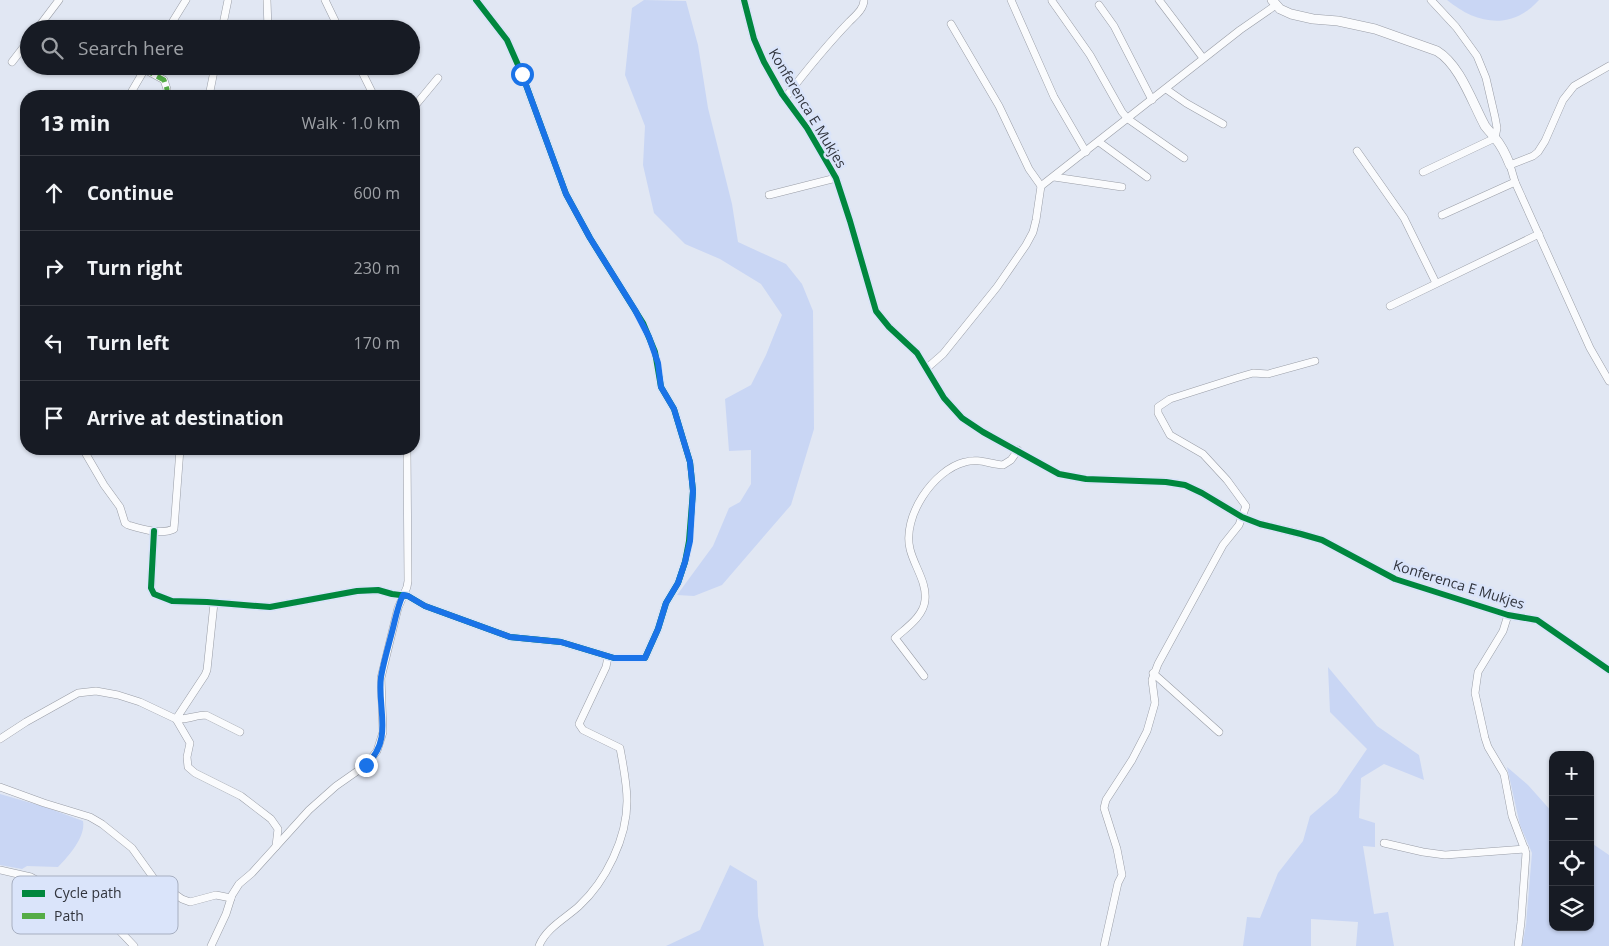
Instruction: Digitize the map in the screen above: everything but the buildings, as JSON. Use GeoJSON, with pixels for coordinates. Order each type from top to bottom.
{"type":"FeatureCollection","features":[{"type":"Feature","properties":{"kind":"street"},"geometry":{"type":"LineString","coordinates":[[44,20],[59,0]]}},
{"type":"Feature","properties":{"kind":"street"},"geometry":{"type":"LineString","coordinates":[[174,20],[186,0]]}},
{"type":"Feature","properties":{"kind":"street"},"geometry":{"type":"LineString","coordinates":[[224,20],[228,0]]}},
{"type":"Feature","properties":{"kind":"street"},"geometry":{"type":"LineString","coordinates":[[267,0],[268,20]]}},
{"type":"Feature","properties":{"kind":"street"},"geometry":{"type":"LineString","coordinates":[[325,0],[335,20]]}},
{"type":"Feature","properties":{"kind":"street"},"geometry":{"type":"LineString","coordinates":[[154,531],[150,588],[154,594],[172,602],[270,607],[378,590],[408,596],[425,606],[514,638],[561,642],[620,659],[645,658],[658,629],[666,603],[678,583],[690,541],[693,491],[690,462],[674,409],[661,387],[654,352],[643,323],[590,238],[566,194],[512,51],[503,33],[476,0]]}},
{"type":"Feature","properties":{"kind":"street","name":"Konferenca E Mukjes"},"geometry":{"type":"LineString","coordinates":[[744,0],[757,48],[769,73],[807,128],[836,178],[876,311],[913,349],[927,368],[944,398],[962,418],[1048,469],[1086,479],[1166,482],[1185,485],[1242,517],[1260,524],[1312,537],[1340,548],[1395,579],[1508,615],[1537,620],[1609,670]]}},
{"type":"Feature","properties":{"kind":"street"},"geometry":{"type":"LineString","coordinates":[[785,98],[832,40],[859,11],[864,4],[864,0]]}},
{"type":"Feature","properties":{"kind":"street"},"geometry":{"type":"LineString","coordinates":[[1011,0],[1054,97],[1086,152]]}},
{"type":"Feature","properties":{"kind":"street"},"geometry":{"type":"LineString","coordinates":[[1159,0],[1203,58]]}},
{"type":"Feature","properties":{"kind":"street"},"geometry":{"type":"LineString","coordinates":[[1431,0],[1456,27],[1477,56],[1486,78],[1495,117],[1497,128],[1495,138]]}},
{"type":"Feature","properties":{"kind":"street"},"geometry":{"type":"LineString","coordinates":[[1052,1],[1090,56],[1122,112],[1184,158]]}},
{"type":"Feature","properties":{"kind":"street"},"geometry":{"type":"LineString","coordinates":[[1041,186],[1274,2],[1284,12],[1312,19],[1338,21],[1375,29],[1437,51],[1450,61],[1486,126],[1504,152],[1515,182],[1590,348],[1609,381]]}},
{"type":"Feature","properties":{"kind":"street"},"geometry":{"type":"LineString","coordinates":[[1099,5],[1114,26],[1152,100]]}},
{"type":"Feature","properties":{"kind":"street"},"geometry":{"type":"LineString","coordinates":[[927,368],[943,354],[997,287],[1026,245],[1033,232],[1041,186],[1029,169],[999,106],[951,24]]}},
{"type":"Feature","properties":{"kind":"street"},"geometry":{"type":"LineString","coordinates":[[12,62],[20,52]]}},
{"type":"Feature","properties":{"kind":"street"},"geometry":{"type":"LineString","coordinates":[[1510,165],[1533,156],[1538,152],[1545,141],[1563,100],[1574,86],[1609,66]]}},
{"type":"Feature","properties":{"kind":"street"},"geometry":{"type":"LineString","coordinates":[[132,90],[141,75]]}},
{"type":"Feature","properties":{"kind":"street"},"geometry":{"type":"LineString","coordinates":[[156,75],[164,80],[167,90]]}},
{"type":"Feature","properties":{"kind":"street"},"geometry":{"type":"LineString","coordinates":[[210,90],[213,75]]}},
{"type":"Feature","properties":{"kind":"street"},"geometry":{"type":"LineString","coordinates":[[364,75],[371,90]]}},
{"type":"Feature","properties":{"kind":"street"},"geometry":{"type":"LineString","coordinates":[[420,100],[438,78]]}},
{"type":"Feature","properties":{"kind":"street"},"geometry":{"type":"LineString","coordinates":[[1166,89],[1223,124]]}},
{"type":"Feature","properties":{"kind":"street"},"geometry":{"type":"LineString","coordinates":[[1424,172],[1495,138]]}},
{"type":"Feature","properties":{"kind":"street"},"geometry":{"type":"LineString","coordinates":[[1099,142],[1147,177]]}},
{"type":"Feature","properties":{"kind":"street"},"geometry":{"type":"LineString","coordinates":[[1357,151],[1404,218],[1436,283]]}},
{"type":"Feature","properties":{"kind":"street"},"geometry":{"type":"LineString","coordinates":[[1054,177],[1122,187]]}},
{"type":"Feature","properties":{"kind":"street"},"geometry":{"type":"LineString","coordinates":[[769,195],[836,178]]}},
{"type":"Feature","properties":{"kind":"street"},"geometry":{"type":"LineString","coordinates":[[1442,215],[1515,182]]}},
{"type":"Feature","properties":{"kind":"street"},"geometry":{"type":"LineString","coordinates":[[1390,306],[1539,234]]}},
{"type":"Feature","properties":{"kind":"street"},"geometry":{"type":"LineString","coordinates":[[1104,946],[1118,883],[1122,875],[1117,849],[1104,808],[1106,800],[1132,760],[1147,731],[1155,703],[1153,673],[1205,576],[1223,545],[1236,530],[1246,506],[1227,480],[1203,454],[1170,435],[1158,413],[1158,407],[1170,399],[1242,376],[1268,374],[1315,361]]}},
{"type":"Feature","properties":{"kind":"street"},"geometry":{"type":"LineString","coordinates":[[924,676],[895,638],[921,612],[925,602],[923,584],[910,550],[909,530],[911,519],[922,496],[930,486],[952,468],[962,462],[979,460],[1002,465],[1011,460],[1018,450]]}},
{"type":"Feature","properties":{"kind":"street"},"geometry":{"type":"LineString","coordinates":[[86,455],[120,507],[125,523],[154,531],[174,529],[180,455]]}},
{"type":"Feature","properties":{"kind":"street"},"geometry":{"type":"LineString","coordinates":[[220,946],[212,944],[226,914],[235,888],[252,873],[309,810],[336,786],[366,765],[377,751],[383,732],[381,678],[398,608],[407,587],[407,455]]}},
{"type":"Feature","properties":{"kind":"street"},"geometry":{"type":"LineString","coordinates":[[176,719],[207,670],[214,603]]}},
{"type":"Feature","properties":{"kind":"street","name":"Konferenca E Mukjes"},"geometry":{"type":"LineString","coordinates":[[1508,615],[1504,631],[1478,672],[1475,693],[1485,738],[1504,774],[1512,816],[1526,849],[1522,922],[1518,946]]}},
{"type":"Feature","properties":{"kind":"street"},"geometry":{"type":"LineString","coordinates":[[539,946],[549,931],[579,906],[600,880],[614,854],[624,826],[627,794],[620,748],[583,730],[579,724],[606,667],[608,657]]}},
{"type":"Feature","properties":{"kind":"street"},"geometry":{"type":"LineString","coordinates":[[1153,673],[1219,732]]}},
{"type":"Feature","properties":{"kind":"street"},"geometry":{"type":"LineString","coordinates":[[0,739],[71,696],[86,691],[106,692],[128,698],[176,719],[184,720],[206,715],[240,732]]}},
{"type":"Feature","properties":{"kind":"street"},"geometry":{"type":"LineString","coordinates":[[176,719],[190,743],[187,757],[188,767],[201,776],[241,796],[271,819],[278,829],[276,846]]}},
{"type":"Feature","properties":{"kind":"street"},"geometry":{"type":"LineString","coordinates":[[0,787],[90,817],[102,824],[132,848],[152,876]]}},
{"type":"Feature","properties":{"kind":"street"},"geometry":{"type":"LineString","coordinates":[[1384,843],[1445,855],[1526,849]]}},
{"type":"Feature","properties":{"kind":"street"},"geometry":{"type":"LineString","coordinates":[[0,870],[27,876]]}},
{"type":"Feature","properties":{"kind":"street"},"geometry":{"type":"LineString","coordinates":[[178,896],[190,902],[216,895],[231,898]]}},
{"type":"Feature","properties":{"kind":"street"},"geometry":{"type":"LineString","coordinates":[[123,934],[134,946]]}},
{"type":"Feature","properties":{"kind":"shaded area"},"geometry":{"type":"Polygon","coordinates":[[[644,0],[686,1],[698,45],[708,108],[732,204],[738,242],[786,264],[802,284],[813,311],[814,429],[791,505],[722,585],[694,596],[677,595],[713,546],[729,508],[740,502],[751,484],[751,450],[729,451],[725,399],[751,385],[766,355],[782,315],[761,284],[720,259],[685,244],[654,213],[643,165],[645,126],[625,75],[632,8],[644,0]]]}},
{"type":"Feature","properties":{"kind":"shaded area"},"geometry":{"type":"Polygon","coordinates":[[[1447,0],[1539,0],[1528,10],[1517,16],[1493,21],[1481,19],[1470,14],[1447,0]]]}},
{"type":"Feature","properties":{"kind":"shaded area"},"geometry":{"type":"Polygon","coordinates":[[[1328,667],[1377,726],[1419,755],[1424,780],[1384,764],[1361,778],[1359,818],[1375,823],[1375,847],[1363,846],[1374,914],[1388,912],[1394,946],[1356,946],[1358,922],[1311,919],[1311,946],[1243,946],[1247,917],[1260,918],[1278,873],[1303,841],[1310,816],[1337,793],[1367,749],[1330,712],[1328,667]]]}},
{"type":"Feature","properties":{"kind":"shaded area"},"geometry":{"type":"Polygon","coordinates":[[[1507,767],[1528,785],[1549,809],[1549,931],[1594,931],[1594,845],[1609,855],[1609,946],[1522,946],[1526,925],[1532,853],[1520,825],[1507,767]]]}},
{"type":"Feature","properties":{"kind":"shaded area"},"geometry":{"type":"Polygon","coordinates":[[[0,794],[45,807],[83,821],[82,834],[79,840],[58,867],[27,866],[22,869],[0,865],[0,794]]]}},
{"type":"Feature","properties":{"kind":"shaded area"},"geometry":{"type":"Polygon","coordinates":[[[730,865],[757,881],[758,916],[764,946],[666,946],[700,930],[730,865]]]}},
{"type":"Feature","properties":{"kind":"marked path"},"geometry":{"type":"LineString","coordinates":[[155,75],[164,80],[167,90]]}},
{"type":"Feature","properties":{"kind":"cycle path"},"geometry":{"type":"LineString","coordinates":[[154,531],[151,588],[154,594],[172,601],[270,607],[357,591],[378,590],[408,596],[425,606],[510,637],[561,642],[614,658],[645,658],[658,629],[666,603],[678,583],[685,562],[689,541],[693,491],[690,462],[674,409],[661,387],[655,352],[643,323],[590,238],[566,194],[522,74],[507,40],[476,0]]}},
{"type":"Feature","properties":{"kind":"cycle path"},"geometry":{"type":"LineString","coordinates":[[744,0],[754,39],[764,62],[782,94],[807,128],[836,178],[876,311],[889,327],[917,353],[944,398],[962,418],[983,432],[1059,474],[1086,479],[1166,482],[1185,485],[1242,517],[1260,524],[1322,540],[1395,579],[1508,615],[1537,620],[1609,670]]}},
{"type":"Feature","properties":{"kind":"route"},"geometry":{"type":"LineString","coordinates":[[366,765],[374,756],[383,732],[381,678],[398,608],[403,595],[413,598],[425,606],[510,637],[561,642],[614,658],[645,658],[658,629],[666,603],[682,573],[690,541],[693,491],[690,462],[678,418],[661,387],[658,363],[649,337],[643,323],[590,238],[566,194],[522,74]]}}]}
